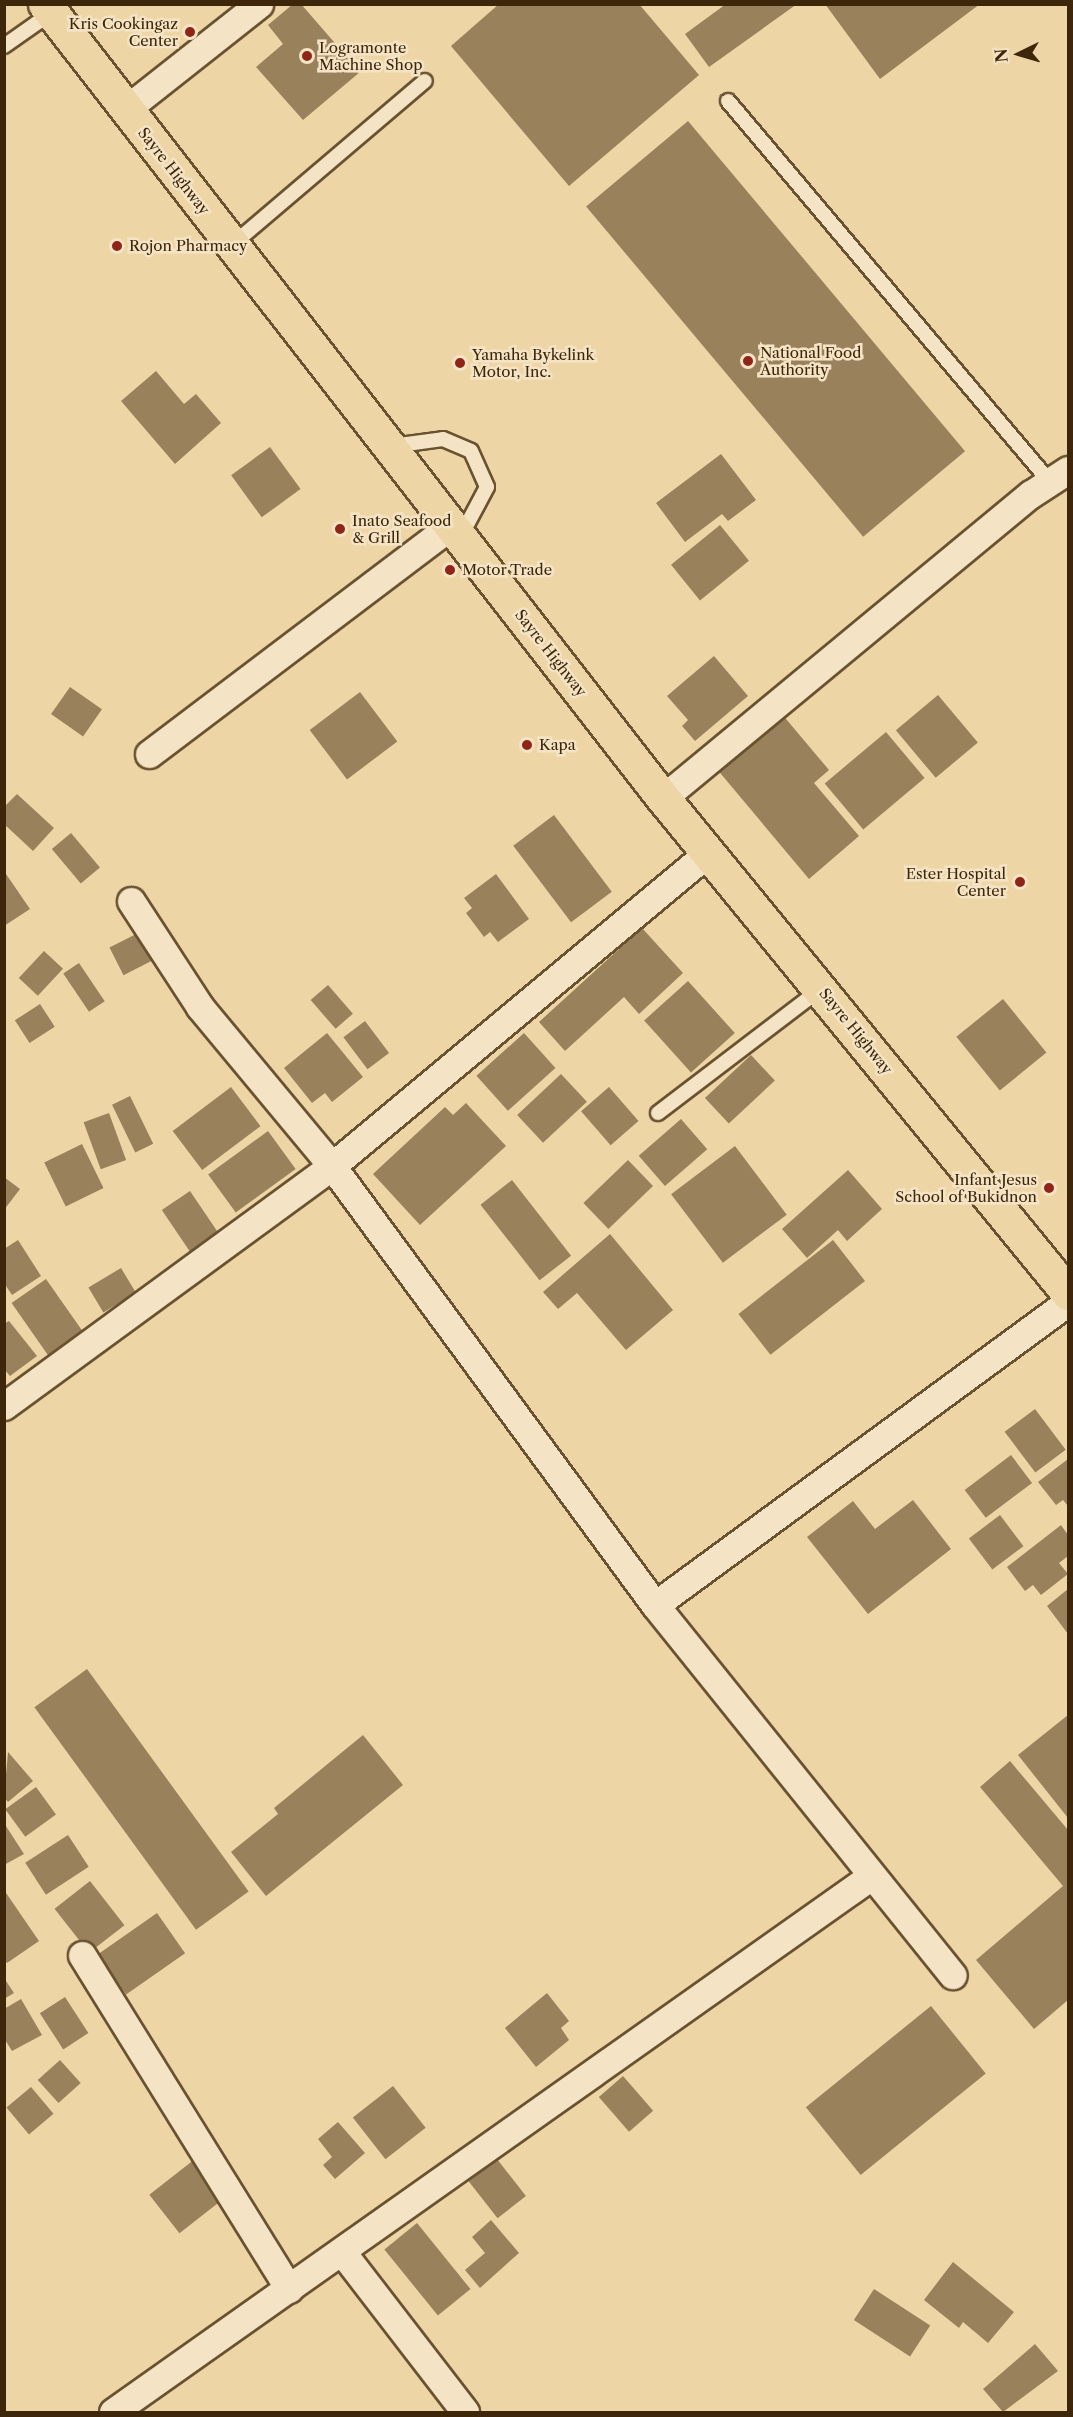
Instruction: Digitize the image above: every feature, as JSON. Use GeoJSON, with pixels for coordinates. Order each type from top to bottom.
{"type":"FeatureCollection","features":[{"type":"Feature","properties":{"kind":"highway","name":"Sayre Highway"},"geometry":{"type":"LineString","coordinates":[[48,9],[457,530],[663,798],[710,851],[1068,1293]]}},
{"type":"Feature","properties":{"kind":"street"},"geometry":{"type":"LineString","coordinates":[[125,110],[259,4]]}},
{"type":"Feature","properties":{"kind":"street"},"geometry":{"type":"LineString","coordinates":[[663,798],[1059,476]]}},
{"type":"Feature","properties":{"kind":"street"},"geometry":{"type":"LineString","coordinates":[[149,754],[457,530]]}},
{"type":"Feature","properties":{"kind":"street"},"geometry":{"type":"LineString","coordinates":[[4,1406],[332,1166],[710,851]]}},
{"type":"Feature","properties":{"kind":"street"},"geometry":{"type":"LineString","coordinates":[[131,901],[200,1007],[332,1166],[655,1605],[870,1877],[953,1975]]}},
{"type":"Feature","properties":{"kind":"street"},"geometry":{"type":"LineString","coordinates":[[655,1605],[1068,1302]]}},
{"type":"Feature","properties":{"kind":"street"},"geometry":{"type":"LineString","coordinates":[[113,2412],[870,1877]]}},
{"type":"Feature","properties":{"kind":"street"},"geometry":{"type":"LineString","coordinates":[[82,1956],[289,2289]]}},
{"type":"Feature","properties":{"kind":"street"},"geometry":{"type":"LineString","coordinates":[[342,2252],[465,2412]]}},
{"type":"Feature","properties":{"kind":"lane"},"geometry":{"type":"LineString","coordinates":[[4,46],[48,9]]}},
{"type":"Feature","properties":{"kind":"lane"},"geometry":{"type":"LineString","coordinates":[[232,245],[425,81]]}},
{"type":"Feature","properties":{"kind":"lane"},"geometry":{"type":"LineString","coordinates":[[728,101],[1059,476]]}},
{"type":"Feature","properties":{"kind":"lane"},"geometry":{"type":"LineString","coordinates":[[391,447],[443,439],[471,451],[487,487],[457,530]]}},
{"type":"Feature","properties":{"kind":"lane"},"geometry":{"type":"LineString","coordinates":[[658,1113],[821,989]]}},
{"type":"Feature","properties":{"kind":"building","name":"Logramonte Machine Shop"},"geometry":{"type":"Polygon","coordinates":[[[293,4],[301,4],[360,72],[303,120],[256,67],[283,44],[268,25],[293,4]]]}},
{"type":"Feature","properties":{"kind":"building"},"geometry":{"type":"Polygon","coordinates":[[[499,4],[639,4],[699,75],[569,186],[451,46],[499,4]]]}},
{"type":"Feature","properties":{"kind":"building"},"geometry":{"type":"Polygon","coordinates":[[[726,4],[797,4],[709,67],[685,34],[726,4]]]}},
{"type":"Feature","properties":{"kind":"building"},"geometry":{"type":"Polygon","coordinates":[[[825,4],[980,4],[880,79],[825,4]]]}},
{"type":"Feature","properties":{"kind":"building"},"geometry":{"type":"Polygon","coordinates":[[[688,121],[965,451],[863,537],[586,206],[688,121]]]}},
{"type":"Feature","properties":{"kind":"building"},"geometry":{"type":"Polygon","coordinates":[[[156,371],[184,404],[196,394],[221,423],[175,464],[121,401],[156,371]]]}},
{"type":"Feature","properties":{"kind":"building"},"geometry":{"type":"Polygon","coordinates":[[[270,447],[301,489],[262,517],[231,475],[270,447]]]}},
{"type":"Feature","properties":{"kind":"building"},"geometry":{"type":"Polygon","coordinates":[[[721,454],[756,500],[728,521],[722,514],[685,542],[656,503],[721,454]]]}},
{"type":"Feature","properties":{"kind":"building"},"geometry":{"type":"Polygon","coordinates":[[[720,525],[749,561],[700,600],[671,565],[720,525]]]}},
{"type":"Feature","properties":{"kind":"building"},"geometry":{"type":"Polygon","coordinates":[[[714,656],[748,696],[695,741],[682,726],[688,720],[667,696],[714,656]]]}},
{"type":"Feature","properties":{"kind":"building"},"geometry":{"type":"Polygon","coordinates":[[[70,687],[102,709],[83,736],[51,714],[70,687]]]}},
{"type":"Feature","properties":{"kind":"building"},"geometry":{"type":"Polygon","coordinates":[[[360,692],[397,742],[347,779],[310,730],[360,692]]]}},
{"type":"Feature","properties":{"kind":"building"},"geometry":{"type":"Polygon","coordinates":[[[938,695],[978,742],[936,778],[896,730],[938,695]]]}},
{"type":"Feature","properties":{"kind":"building"},"geometry":{"type":"Polygon","coordinates":[[[781,713],[829,770],[814,783],[859,836],[809,879],[716,768],[781,713]]]}},
{"type":"Feature","properties":{"kind":"building"},"geometry":{"type":"Polygon","coordinates":[[[886,732],[925,778],[863,829],[825,783],[886,732]]]}},
{"type":"Feature","properties":{"kind":"building"},"geometry":{"type":"Polygon","coordinates":[[[17,794],[54,828],[33,851],[4,824],[4,807],[17,794]]]}},
{"type":"Feature","properties":{"kind":"building"},"geometry":{"type":"Polygon","coordinates":[[[554,815],[612,892],[571,922],[513,846],[554,815]]]}},
{"type":"Feature","properties":{"kind":"building"},"geometry":{"type":"Polygon","coordinates":[[[71,833],[100,867],[81,884],[52,849],[71,833]]]}},
{"type":"Feature","properties":{"kind":"building"},"geometry":{"type":"Polygon","coordinates":[[[6,874],[30,909],[4,926],[4,875],[6,874]]]}},
{"type":"Feature","properties":{"kind":"building"},"geometry":{"type":"Polygon","coordinates":[[[496,874],[529,919],[498,942],[490,932],[484,937],[466,913],[472,908],[464,898],[496,874]]]}},
{"type":"Feature","properties":{"kind":"building"},"geometry":{"type":"Polygon","coordinates":[[[642,928],[683,973],[639,1014],[624,997],[565,1051],[539,1022],[642,928]]]}},
{"type":"Feature","properties":{"kind":"building"},"geometry":{"type":"Polygon","coordinates":[[[146,929],[160,957],[124,975],[109,948],[146,929]]]}},
{"type":"Feature","properties":{"kind":"building"},"geometry":{"type":"Polygon","coordinates":[[[44,951],[63,969],[38,996],[19,978],[44,951]]]}},
{"type":"Feature","properties":{"kind":"building"},"geometry":{"type":"Polygon","coordinates":[[[79,963],[105,1001],[89,1012],[63,974],[79,963]]]}},
{"type":"Feature","properties":{"kind":"building"},"geometry":{"type":"Polygon","coordinates":[[[688,981],[735,1033],[691,1072],[644,1020],[688,981]]]}},
{"type":"Feature","properties":{"kind":"building"},"geometry":{"type":"Polygon","coordinates":[[[328,985],[353,1014],[336,1029],[311,1000],[328,985]]]}},
{"type":"Feature","properties":{"kind":"building"},"geometry":{"type":"Polygon","coordinates":[[[1003,999],[1046,1053],[1000,1090],[956,1037],[1003,999]]]}},
{"type":"Feature","properties":{"kind":"building"},"geometry":{"type":"Polygon","coordinates":[[[40,1004],[55,1027],[30,1043],[15,1020],[40,1004]]]}},
{"type":"Feature","properties":{"kind":"building"},"geometry":{"type":"Polygon","coordinates":[[[365,1021],[389,1053],[368,1069],[343,1037],[365,1021]]]}},
{"type":"Feature","properties":{"kind":"building"},"geometry":{"type":"Polygon","coordinates":[[[327,1033],[363,1077],[332,1102],[325,1093],[312,1103],[284,1068],[327,1033]]]}},
{"type":"Feature","properties":{"kind":"building"},"geometry":{"type":"Polygon","coordinates":[[[524,1033],[555,1068],[508,1111],[476,1076],[524,1033]]]}},
{"type":"Feature","properties":{"kind":"building"},"geometry":{"type":"Polygon","coordinates":[[[751,1055],[775,1081],[729,1124],[705,1098],[751,1055]]]}},
{"type":"Feature","properties":{"kind":"building"},"geometry":{"type":"Polygon","coordinates":[[[561,1074],[587,1102],[543,1143],[517,1115],[561,1074]]]}},
{"type":"Feature","properties":{"kind":"building"},"geometry":{"type":"Polygon","coordinates":[[[231,1087],[260,1126],[202,1170],[173,1131],[231,1087]]]}},
{"type":"Feature","properties":{"kind":"building"},"geometry":{"type":"Polygon","coordinates":[[[609,1087],[639,1121],[611,1145],[581,1111],[609,1087]]]}},
{"type":"Feature","properties":{"kind":"building"},"geometry":{"type":"Polygon","coordinates":[[[130,1096],[153,1144],[135,1152],[112,1105],[130,1096]]]}},
{"type":"Feature","properties":{"kind":"building"},"geometry":{"type":"Polygon","coordinates":[[[466,1103],[506,1146],[420,1225],[373,1174],[445,1107],[453,1115],[466,1103]]]}},
{"type":"Feature","properties":{"kind":"building"},"geometry":{"type":"Polygon","coordinates":[[[109,1113],[126,1160],[101,1169],[84,1122],[109,1113]]]}},
{"type":"Feature","properties":{"kind":"building"},"geometry":{"type":"Polygon","coordinates":[[[681,1119],[707,1149],[665,1186],[639,1156],[681,1119]]]}},
{"type":"Feature","properties":{"kind":"building"},"geometry":{"type":"Polygon","coordinates":[[[268,1131],[296,1169],[236,1213],[208,1174],[268,1131]]]}},
{"type":"Feature","properties":{"kind":"building"},"geometry":{"type":"Polygon","coordinates":[[[82,1144],[103,1188],[66,1206],[44,1162],[82,1144]]]}},
{"type":"Feature","properties":{"kind":"building"},"geometry":{"type":"Polygon","coordinates":[[[735,1146],[787,1215],[723,1263],[671,1194],[735,1146]]]}},
{"type":"Feature","properties":{"kind":"building"},"geometry":{"type":"Polygon","coordinates":[[[628,1160],[653,1186],[608,1229],[583,1203],[628,1160]]]}},
{"type":"Feature","properties":{"kind":"building"},"geometry":{"type":"Polygon","coordinates":[[[848,1170],[882,1209],[847,1241],[838,1230],[807,1258],[782,1229],[848,1170]]]}},
{"type":"Feature","properties":{"kind":"building"},"geometry":{"type":"Polygon","coordinates":[[[4,1177],[20,1189],[4,1210],[4,1177]]]}},
{"type":"Feature","properties":{"kind":"building"},"geometry":{"type":"Polygon","coordinates":[[[512,1180],[571,1256],[540,1280],[480,1205],[512,1180]]]}},
{"type":"Feature","properties":{"kind":"building"},"geometry":{"type":"Polygon","coordinates":[[[190,1191],[219,1234],[191,1253],[162,1210],[190,1191]]]}},
{"type":"Feature","properties":{"kind":"building"},"geometry":{"type":"Polygon","coordinates":[[[610,1234],[673,1310],[626,1350],[577,1293],[558,1309],[543,1292],[610,1234]]]}},
{"type":"Feature","properties":{"kind":"building"},"geometry":{"type":"Polygon","coordinates":[[[18,1240],[41,1276],[12,1295],[4,1283],[4,1249],[18,1240]]]}},
{"type":"Feature","properties":{"kind":"building"},"geometry":{"type":"Polygon","coordinates":[[[833,1240],[865,1281],[770,1355],[738,1314],[833,1240]]]}},
{"type":"Feature","properties":{"kind":"building"},"geometry":{"type":"Polygon","coordinates":[[[121,1268],[136,1293],[103,1312],[88,1288],[121,1268]]]}},
{"type":"Feature","properties":{"kind":"building"},"geometry":{"type":"Polygon","coordinates":[[[46,1279],[88,1339],[53,1363],[12,1303],[46,1279]]]}},
{"type":"Feature","properties":{"kind":"building"},"geometry":{"type":"Polygon","coordinates":[[[9,1321],[37,1356],[10,1376],[4,1369],[4,1324],[9,1321]]]}},
{"type":"Feature","properties":{"kind":"building"},"geometry":{"type":"Polygon","coordinates":[[[1035,1409],[1066,1450],[1035,1473],[1005,1432],[1035,1409]]]}},
{"type":"Feature","properties":{"kind":"building"},"geometry":{"type":"Polygon","coordinates":[[[1011,1455],[1032,1483],[986,1518],[965,1490],[1011,1455]]]}},
{"type":"Feature","properties":{"kind":"building"},"geometry":{"type":"Polygon","coordinates":[[[1068,1459],[1068,1506],[1063,1500],[1056,1505],[1038,1482],[1068,1459]]]}},
{"type":"Feature","properties":{"kind":"building"},"geometry":{"type":"Polygon","coordinates":[[[913,1500],[951,1549],[868,1614],[807,1537],[853,1501],[875,1529],[913,1500]]]}},
{"type":"Feature","properties":{"kind":"building"},"geometry":{"type":"Polygon","coordinates":[[[1000,1515],[1023,1546],[992,1570],[969,1538],[1000,1515]]]}},
{"type":"Feature","properties":{"kind":"building"},"geometry":{"type":"Polygon","coordinates":[[[1061,1525],[1068,1535],[1068,1556],[1059,1563],[1068,1574],[1041,1595],[1033,1585],[1025,1591],[1007,1567],[1061,1525]]]}},
{"type":"Feature","properties":{"kind":"building"},"geometry":{"type":"Polygon","coordinates":[[[1068,1589],[1068,1634],[1047,1606],[1068,1589]]]}},
{"type":"Feature","properties":{"kind":"building"},"geometry":{"type":"Polygon","coordinates":[[[87,1669],[249,1891],[196,1930],[34,1707],[87,1669]]]}},
{"type":"Feature","properties":{"kind":"building"},"geometry":{"type":"Polygon","coordinates":[[[1068,1715],[1068,1818],[1018,1755],[1068,1715]]]}},
{"type":"Feature","properties":{"kind":"building"},"geometry":{"type":"Polygon","coordinates":[[[363,1735],[403,1785],[266,1896],[231,1852],[278,1814],[274,1808],[363,1735]]]}},
{"type":"Feature","properties":{"kind":"building"},"geometry":{"type":"Polygon","coordinates":[[[8,1752],[33,1781],[8,1802],[4,1797],[8,1752]]]}},
{"type":"Feature","properties":{"kind":"building"},"geometry":{"type":"Polygon","coordinates":[[[1010,1761],[1068,1830],[1068,2000],[1034,2029],[976,1960],[1063,1886],[980,1787],[1010,1761]]]}},
{"type":"Feature","properties":{"kind":"building"},"geometry":{"type":"Polygon","coordinates":[[[36,1787],[56,1815],[25,1837],[5,1809],[36,1787]]]}},
{"type":"Feature","properties":{"kind":"building"},"geometry":{"type":"Polygon","coordinates":[[[4,1823],[24,1854],[4,1865],[4,1823]]]}},
{"type":"Feature","properties":{"kind":"building"},"geometry":{"type":"Polygon","coordinates":[[[68,1835],[89,1867],[46,1895],[25,1863],[68,1835]]]}},
{"type":"Feature","properties":{"kind":"building"},"geometry":{"type":"Polygon","coordinates":[[[90,1881],[124,1925],[89,1953],[55,1909],[90,1881]]]}},
{"type":"Feature","properties":{"kind":"building"},"geometry":{"type":"Polygon","coordinates":[[[4,1890],[39,1941],[7,1963],[4,1959],[4,1890]]]}},
{"type":"Feature","properties":{"kind":"building"},"geometry":{"type":"Polygon","coordinates":[[[157,1913],[185,1953],[126,1994],[98,1954],[157,1913]]]}},
{"type":"Feature","properties":{"kind":"building"},"geometry":{"type":"Polygon","coordinates":[[[4,1978],[14,1993],[4,1999],[4,1978]]]}},
{"type":"Feature","properties":{"kind":"building"},"geometry":{"type":"Polygon","coordinates":[[[547,1993],[569,2021],[561,2028],[569,2040],[536,2067],[505,2028],[547,1993]]]}},
{"type":"Feature","properties":{"kind":"building"},"geometry":{"type":"Polygon","coordinates":[[[65,1997],[88,2033],[63,2049],[40,2013],[65,1997]]]}},
{"type":"Feature","properties":{"kind":"building"},"geometry":{"type":"Polygon","coordinates":[[[21,1999],[42,2035],[12,2051],[4,2038],[4,2009],[21,1999]]]}},
{"type":"Feature","properties":{"kind":"building"},"geometry":{"type":"Polygon","coordinates":[[[931,2006],[986,2074],[861,2175],[806,2107],[931,2006]]]}},
{"type":"Feature","properties":{"kind":"building"},"geometry":{"type":"Polygon","coordinates":[[[60,2060],[81,2083],[58,2103],[38,2080],[60,2060]]]}},
{"type":"Feature","properties":{"kind":"building"},"geometry":{"type":"Polygon","coordinates":[[[623,2076],[653,2111],[629,2132],[599,2097],[623,2076]]]}},
{"type":"Feature","properties":{"kind":"building"},"geometry":{"type":"Polygon","coordinates":[[[393,2086],[426,2128],[385,2159],[353,2117],[393,2086]]]}},
{"type":"Feature","properties":{"kind":"building"},"geometry":{"type":"Polygon","coordinates":[[[31,2087],[53,2114],[29,2134],[6,2108],[31,2087]]]}},
{"type":"Feature","properties":{"kind":"building"},"geometry":{"type":"Polygon","coordinates":[[[338,2122],[365,2153],[335,2179],[323,2165],[332,2157],[318,2139],[338,2122]]]}},
{"type":"Feature","properties":{"kind":"building"},"geometry":{"type":"Polygon","coordinates":[[[195,2159],[225,2198],[179,2233],[149,2195],[195,2159]]]}},
{"type":"Feature","properties":{"kind":"building"},"geometry":{"type":"Polygon","coordinates":[[[497,2159],[526,2196],[498,2218],[469,2181],[497,2159]]]}},
{"type":"Feature","properties":{"kind":"building"},"geometry":{"type":"Polygon","coordinates":[[[491,2220],[519,2253],[480,2288],[465,2270],[485,2253],[472,2237],[491,2220]]]}},
{"type":"Feature","properties":{"kind":"building"},"geometry":{"type":"Polygon","coordinates":[[[417,2223],[470,2289],[438,2315],[384,2249],[417,2223]]]}},
{"type":"Feature","properties":{"kind":"building"},"geometry":{"type":"Polygon","coordinates":[[[953,2262],[1014,2312],[988,2343],[963,2322],[959,2328],[924,2300],[953,2262]]]}},
{"type":"Feature","properties":{"kind":"building"},"geometry":{"type":"Polygon","coordinates":[[[874,2289],[930,2325],[910,2357],[854,2320],[874,2289]]]}},
{"type":"Feature","properties":{"kind":"building"},"geometry":{"type":"Polygon","coordinates":[[[1035,2344],[1058,2371],[1003,2412],[983,2389],[1035,2344]]]}},
{"type":"Feature","properties":{"kind":"place","name":"Kris Cookingaz Center"},"geometry":{"type":"Point","coordinates":[190,32]}},
{"type":"Feature","properties":{"kind":"place","name":"Logramonte Machine Shop"},"geometry":{"type":"Point","coordinates":[307,56]}},
{"type":"Feature","properties":{"kind":"place","name":"Rojon Pharmacy"},"geometry":{"type":"Point","coordinates":[117,246]}},
{"type":"Feature","properties":{"kind":"place","name":"National Food Authority"},"geometry":{"type":"Point","coordinates":[748,361]}},
{"type":"Feature","properties":{"kind":"place","name":"Yamaha Bykelink Motor, Inc."},"geometry":{"type":"Point","coordinates":[460,363]}},
{"type":"Feature","properties":{"kind":"place","name":"Inato Seafood & Grill"},"geometry":{"type":"Point","coordinates":[340,529]}},
{"type":"Feature","properties":{"kind":"place","name":"Motor Trade"},"geometry":{"type":"Point","coordinates":[450,570]}},
{"type":"Feature","properties":{"kind":"place","name":"Kapa"},"geometry":{"type":"Point","coordinates":[527,745]}},
{"type":"Feature","properties":{"kind":"place","name":"Ester Hospital Center"},"geometry":{"type":"Point","coordinates":[1020,882]}},
{"type":"Feature","properties":{"kind":"place","name":"Infant Jesus School of Bukidnon"},"geometry":{"type":"Point","coordinates":[1049,1188]}}]}
